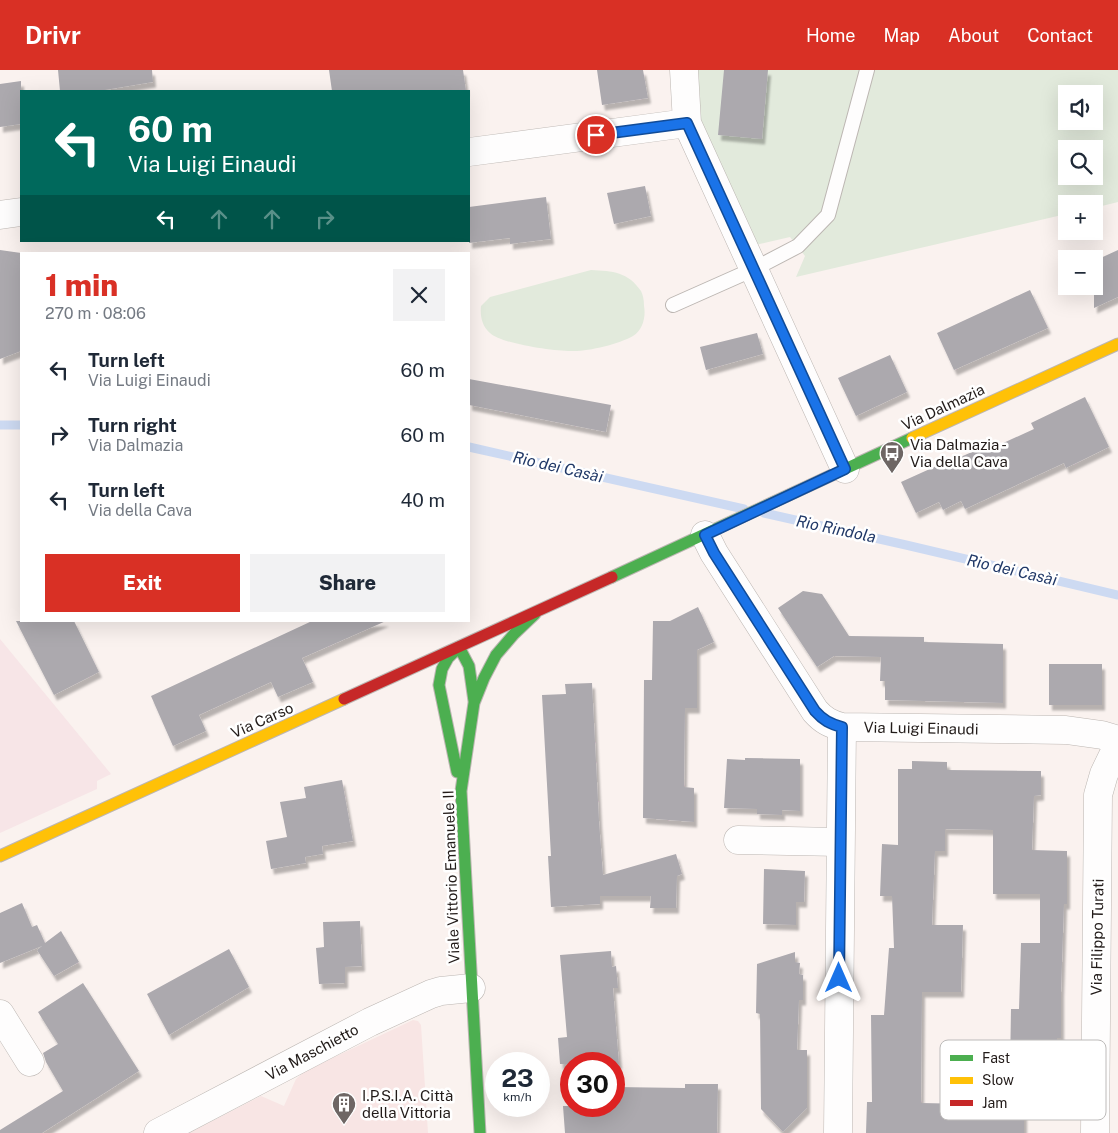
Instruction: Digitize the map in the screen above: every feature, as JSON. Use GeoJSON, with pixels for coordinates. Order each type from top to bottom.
{"type":"FeatureCollection","features":[{"type":"Feature","properties":{"kind":"main road","name":"Via Dalmazia"},"geometry":{"type":"LineString","coordinates":[[536,612],[1118,344]]}},
{"type":"Feature","properties":{"kind":"main road","name":"Via Carso"},"geometry":{"type":"LineString","coordinates":[[0,856],[536,612]]}},
{"type":"Feature","properties":{"kind":"main road","name":"Viale Vittorio Emanuele II"},"geometry":{"type":"LineString","coordinates":[[480,1133],[461,791],[474,703],[484,678],[496,655],[536,612]]}},
{"type":"Feature","properties":{"kind":"main road"},"geometry":{"type":"LineString","coordinates":[[461,791],[439,685],[442,669],[448,658],[459,647],[467,656],[472,670],[474,703]]}},
{"type":"Feature","properties":{"kind":"main road"},"geometry":{"type":"LineString","coordinates":[[393,677],[414,677]]}},
{"type":"Feature","properties":{"kind":"main road"},"geometry":{"type":"LineString","coordinates":[[430,687],[443,701]]}},
{"type":"Feature","properties":{"kind":"street"},"geometry":{"type":"LineString","coordinates":[[684,70],[687,123],[845,469]]}},
{"type":"Feature","properties":{"kind":"street"},"geometry":{"type":"LineString","coordinates":[[470,152],[687,123]]}},
{"type":"Feature","properties":{"kind":"street"},"geometry":{"type":"LineString","coordinates":[[0,215],[20,212]]}},
{"type":"Feature","properties":{"kind":"street","name":"Via Luigi Einaudi"},"geometry":{"type":"LineString","coordinates":[[705,535],[714,553],[815,711],[822,719],[832,725],[842,727],[1066,730],[1093,733],[1118,740]]}},
{"type":"Feature","properties":{"kind":"street"},"geometry":{"type":"LineString","coordinates":[[838,1133],[842,727]]}},
{"type":"Feature","properties":{"kind":"street","name":"Via Filippo Turati"},"geometry":{"type":"LineString","coordinates":[[1096,1040],[1098,795],[1104,774],[1118,745]]}},
{"type":"Feature","properties":{"kind":"street"},"geometry":{"type":"LineString","coordinates":[[738,840],[840,842]]}},
{"type":"Feature","properties":{"kind":"street","name":"Via Maschietto"},"geometry":{"type":"LineString","coordinates":[[158,1133],[370,1022],[441,991],[472,988]]}},
{"type":"Feature","properties":{"kind":"street"},"geometry":{"type":"LineString","coordinates":[[0,1014],[30,1062]]}},
{"type":"Feature","properties":{"kind":"street","name":"Via Filippo Turati"},"geometry":{"type":"LineString","coordinates":[[1095,1120],[1095,1133]]}},
{"type":"Feature","properties":{"kind":"lane"},"geometry":{"type":"LineString","coordinates":[[673,305],[754,269],[798,246],[828,214],[867,70]]}},
{"type":"Feature","properties":{"kind":"shaded area"},"geometry":{"type":"Polygon","coordinates":[[[695,70],[1118,70],[1118,202],[1103,206],[1103,195],[1058,195],[1058,216],[796,277],[805,256],[790,237],[755,245],[696,125],[695,70]]]}},
{"type":"Feature","properties":{"kind":"shaded area"},"geometry":{"type":"Polygon","coordinates":[[[591,270],[606,271],[625,276],[641,291],[645,310],[644,318],[641,327],[633,336],[620,342],[581,351],[556,350],[506,341],[490,333],[483,324],[481,306],[490,297],[591,270]]]}},
{"type":"Feature","properties":{"kind":"shaded area"},"geometry":{"type":"Polygon","coordinates":[[[0,639],[111,774],[97,781],[97,789],[0,833],[0,639]]]}},
{"type":"Feature","properties":{"kind":"shaded area"},"geometry":{"type":"Polygon","coordinates":[[[413,1020],[418,1021],[421,1025],[428,1133],[189,1133],[261,1096],[284,1106],[296,1079],[305,1071],[413,1020]]]}},
{"type":"Feature","properties":{"kind":"building"},"geometry":{"type":"Polygon","coordinates":[[[58,70],[152,70],[153,82],[105,90],[60,90],[58,70]]]}},
{"type":"Feature","properties":{"kind":"building"},"geometry":{"type":"Polygon","coordinates":[[[329,70],[463,70],[466,90],[332,90],[329,70]]]}},
{"type":"Feature","properties":{"kind":"building"},"geometry":{"type":"Polygon","coordinates":[[[597,70],[643,70],[648,98],[602,105],[597,70]]]}},
{"type":"Feature","properties":{"kind":"building"},"geometry":{"type":"Polygon","coordinates":[[[724,70],[768,70],[762,139],[718,135],[724,70]]]}},
{"type":"Feature","properties":{"kind":"building"},"geometry":{"type":"Polygon","coordinates":[[[21,81],[20,124],[0,127],[0,84],[21,81]]]}},
{"type":"Feature","properties":{"kind":"building"},"geometry":{"type":"Polygon","coordinates":[[[645,186],[651,216],[614,224],[607,193],[645,186]]]}},
{"type":"Feature","properties":{"kind":"building"},"geometry":{"type":"Polygon","coordinates":[[[546,197],[551,239],[510,244],[510,238],[469,243],[470,207],[546,197]]]}},
{"type":"Feature","properties":{"kind":"building"},"geometry":{"type":"Polygon","coordinates":[[[0,250],[20,253],[20,351],[0,359],[0,250]]]}},
{"type":"Feature","properties":{"kind":"building"},"geometry":{"type":"Polygon","coordinates":[[[1118,250],[1118,297],[1094,308],[1094,295],[1103,295],[1103,257],[1118,250]]]}},
{"type":"Feature","properties":{"kind":"building"},"geometry":{"type":"Polygon","coordinates":[[[1030,290],[1048,328],[954,370],[937,333],[1030,290]]]}},
{"type":"Feature","properties":{"kind":"building"},"geometry":{"type":"Polygon","coordinates":[[[757,333],[763,354],[706,370],[700,347],[757,333]]]}},
{"type":"Feature","properties":{"kind":"building"},"geometry":{"type":"Polygon","coordinates":[[[890,355],[907,392],[856,416],[838,378],[890,355]]]}},
{"type":"Feature","properties":{"kind":"building"},"geometry":{"type":"Polygon","coordinates":[[[470,379],[611,405],[606,432],[470,405],[470,379]]]}},
{"type":"Feature","properties":{"kind":"building"},"geometry":{"type":"Polygon","coordinates":[[[1085,397],[1109,447],[1066,468],[1064,463],[965,509],[961,501],[943,510],[939,502],[916,513],[901,482],[986,446],[988,450],[1034,429],[1031,423],[1085,397]]]}},
{"type":"Feature","properties":{"kind":"building"},"geometry":{"type":"Polygon","coordinates":[[[803,591],[822,594],[849,636],[924,637],[924,642],[1003,644],[1003,703],[885,700],[885,681],[880,681],[881,657],[834,656],[817,667],[778,608],[803,591]]]}},
{"type":"Feature","properties":{"kind":"building"},"geometry":{"type":"Polygon","coordinates":[[[698,607],[714,642],[697,650],[697,708],[685,708],[684,787],[694,788],[694,822],[643,818],[644,680],[652,680],[653,621],[670,621],[698,607]]]}},
{"type":"Feature","properties":{"kind":"building"},"geometry":{"type":"Polygon","coordinates":[[[16,621],[74,622],[99,672],[54,695],[16,621]]]}},
{"type":"Feature","properties":{"kind":"building"},"geometry":{"type":"Polygon","coordinates":[[[310,622],[384,622],[302,658],[313,682],[278,697],[271,682],[199,715],[206,731],[173,746],[151,696],[310,622]]]}},
{"type":"Feature","properties":{"kind":"building"},"geometry":{"type":"Polygon","coordinates":[[[1049,664],[1102,664],[1102,705],[1049,705],[1049,664]]]}},
{"type":"Feature","properties":{"kind":"building"},"geometry":{"type":"Polygon","coordinates":[[[592,683],[603,875],[676,854],[682,874],[677,876],[676,908],[650,908],[651,896],[600,896],[600,904],[551,907],[548,856],[551,856],[542,695],[566,694],[565,684],[592,683]]]}},
{"type":"Feature","properties":{"kind":"building"},"geometry":{"type":"Polygon","coordinates":[[[745,758],[800,759],[800,811],[782,810],[782,815],[757,814],[757,809],[724,808],[727,759],[745,760],[745,758]]]}},
{"type":"Feature","properties":{"kind":"building"},"geometry":{"type":"Polygon","coordinates":[[[912,761],[947,762],[947,770],[1041,771],[1041,795],[1034,796],[1032,850],[1067,851],[1067,904],[1064,904],[1061,1038],[1057,1038],[1057,1040],[1010,1040],[1011,1009],[1019,1009],[1021,943],[1040,943],[1040,894],[993,894],[993,830],[945,829],[945,851],[935,851],[932,925],[963,925],[961,992],[922,992],[921,1103],[940,1103],[940,1120],[1024,1120],[1024,1133],[866,1133],[867,1102],[872,1102],[871,1015],[884,1015],[889,948],[894,948],[892,896],[880,896],[882,844],[898,845],[898,769],[912,769],[912,761]]]}},
{"type":"Feature","properties":{"kind":"building"},"geometry":{"type":"Polygon","coordinates":[[[342,780],[353,841],[322,846],[323,854],[305,857],[306,863],[271,869],[266,841],[287,837],[280,802],[306,798],[304,787],[342,780]]]}},
{"type":"Feature","properties":{"kind":"building"},"geometry":{"type":"Polygon","coordinates":[[[764,869],[805,871],[804,902],[796,902],[796,925],[763,924],[764,869]]]}},
{"type":"Feature","properties":{"kind":"building"},"geometry":{"type":"Polygon","coordinates":[[[22,903],[32,927],[37,925],[45,943],[61,931],[79,962],[54,976],[37,950],[42,946],[0,963],[0,913],[22,903]]]}},
{"type":"Feature","properties":{"kind":"building"},"geometry":{"type":"Polygon","coordinates":[[[360,921],[362,966],[345,967],[345,983],[319,984],[316,948],[324,947],[323,922],[360,921]]]}},
{"type":"Feature","properties":{"kind":"building"},"geometry":{"type":"Polygon","coordinates":[[[229,949],[249,987],[169,1035],[147,994],[229,949]]]}},
{"type":"Feature","properties":{"kind":"building"},"geometry":{"type":"Polygon","coordinates":[[[611,951],[612,967],[616,966],[618,988],[613,988],[618,1052],[560,1052],[560,1064],[558,1038],[567,1037],[560,955],[611,951]]]}},
{"type":"Feature","properties":{"kind":"building"},"geometry":{"type":"Polygon","coordinates":[[[795,952],[795,962],[800,963],[799,974],[803,975],[803,1000],[799,1000],[797,1050],[807,1050],[807,1108],[783,1132],[761,1109],[760,1014],[756,1013],[757,964],[795,952]]]}},
{"type":"Feature","properties":{"kind":"building"},"geometry":{"type":"Polygon","coordinates":[[[83,983],[139,1071],[42,1133],[0,1133],[0,1130],[63,1091],[46,1062],[43,1053],[58,1044],[38,1012],[83,983]]]}},
{"type":"Feature","properties":{"kind":"building"},"geometry":{"type":"Polygon","coordinates":[[[685,1084],[718,1084],[717,1133],[565,1133],[564,1117],[625,1117],[625,1087],[685,1088],[685,1084]]]}},
{"type":"Feature","properties":{"kind":"waterway","name":"Rio dei Casài"},"geometry":{"type":"LineString","coordinates":[[0,425],[20,425]]}},
{"type":"Feature","properties":{"kind":"waterway","name":"Rio dei Casài"},"geometry":{"type":"LineString","coordinates":[[470,447],[744,509]]}},
{"type":"Feature","properties":{"kind":"waterway","name":"Rio dei Casài"},"geometry":{"type":"LineString","coordinates":[[764,513],[1118,595]]}},
{"type":"Feature","properties":{"kind":"traffic: fast"},"geometry":{"type":"LineString","coordinates":[[612,577],[912,438]]}},
{"type":"Feature","properties":{"kind":"traffic: fast"},"geometry":{"type":"LineString","coordinates":[[480,1133],[461,791],[474,703],[484,678],[496,655],[535,614]]}},
{"type":"Feature","properties":{"kind":"traffic: fast"},"geometry":{"type":"LineString","coordinates":[[457,772],[439,685],[442,669],[448,658],[459,647],[469,666],[474,701]]}},
{"type":"Feature","properties":{"kind":"traffic: slow"},"geometry":{"type":"LineString","coordinates":[[912,438],[1118,344]]}},
{"type":"Feature","properties":{"kind":"traffic: slow"},"geometry":{"type":"LineString","coordinates":[[0,856],[344,699]]}},
{"type":"Feature","properties":{"kind":"traffic: jam"},"geometry":{"type":"LineString","coordinates":[[344,699],[612,577]]}},
{"type":"Feature","properties":{"kind":"place","name":"Via Dalmazia - Via della Cava"},"geometry":{"type":"Point","coordinates":[892,474]}},
{"type":"Feature","properties":{"kind":"place","name":"I.P.S.I.A. Città della Vittoria"},"geometry":{"type":"Point","coordinates":[344,1125]}},
{"type":"Feature","properties":{"kind":"route"},"geometry":{"type":"LineString","coordinates":[[596,135],[687,123],[845,469],[705,535],[714,553],[815,711],[822,719],[832,725],[842,727],[839,978]]}},
{"type":"Feature","properties":{"kind":"water label","name":"Rio Rindola"},"geometry":{"type":"Point","coordinates":[836,529]}}]}
